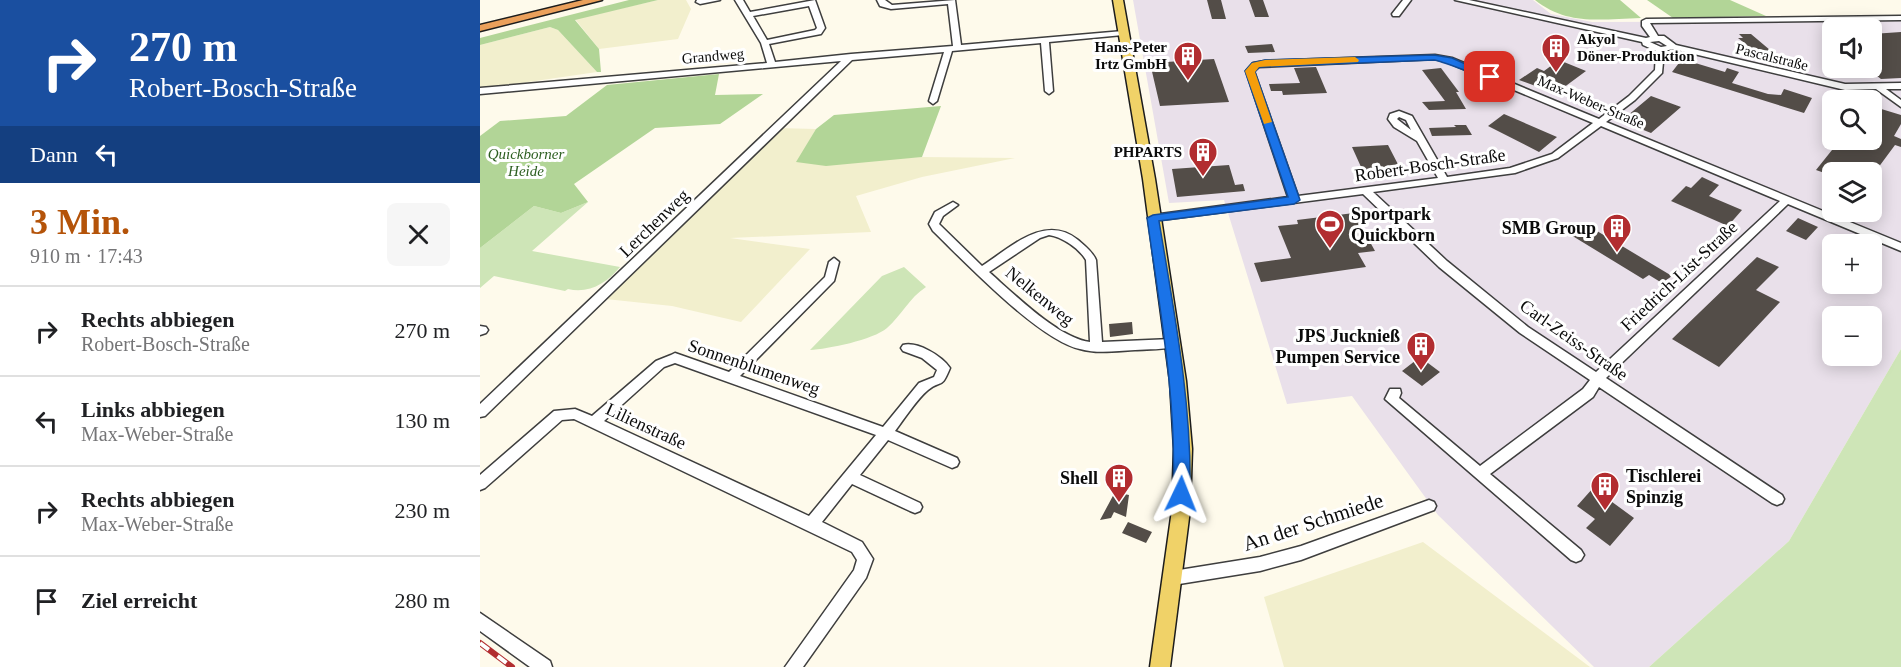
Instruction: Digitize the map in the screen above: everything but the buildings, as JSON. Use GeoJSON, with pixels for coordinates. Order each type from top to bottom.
{"type":"FeatureCollection","features":[{"type":"Feature","properties":{"kind":"highway"},"geometry":{"type":"LineString","coordinates":[[480,23],[575,0]]}},
{"type":"Feature","properties":{"kind":"highway"},"geometry":{"type":"LineString","coordinates":[[480,28],[597,0]]}},
{"type":"Feature","properties":{"kind":"main road"},"geometry":{"type":"LineString","coordinates":[[1118,0],[1172,343],[1183,449],[1181,510],[1160,667]]}},
{"type":"Feature","properties":{"kind":"street"},"geometry":{"type":"LineString","coordinates":[[700,3],[716,0]]}},
{"type":"Feature","properties":{"kind":"street"},"geometry":{"type":"LineString","coordinates":[[739,0],[765,43],[771,64]]}},
{"type":"Feature","properties":{"kind":"street"},"geometry":{"type":"LineString","coordinates":[[881,0],[883,4],[891,7],[951,1],[953,48],[933,101]]}},
{"type":"Feature","properties":{"kind":"street"},"geometry":{"type":"LineString","coordinates":[[1396,14],[1407,0]]}},
{"type":"Feature","properties":{"kind":"street"},"geometry":{"type":"LineString","coordinates":[[1459,0],[1646,40],[1655,38],[1645,24],[1648,21],[1901,18]]}},
{"type":"Feature","properties":{"kind":"street"},"geometry":{"type":"LineString","coordinates":[[747,15],[812,2],[821,28],[818,32],[765,43]]}},
{"type":"Feature","properties":{"kind":"street","name":"Grandweg"},"geometry":{"type":"LineString","coordinates":[[480,91],[1123,33]]}},
{"type":"Feature","properties":{"kind":"street","name":"Pascalstraße"},"geometry":{"type":"LineString","coordinates":[[1655,38],[1668,41],[1673,47]]}},
{"type":"Feature","properties":{"kind":"street"},"geometry":{"type":"LineString","coordinates":[[1045,40],[1049,92]]}},
{"type":"Feature","properties":{"kind":"street"},"geometry":{"type":"LineString","coordinates":[[1646,40],[1646,43],[1660,50]]}},
{"type":"Feature","properties":{"kind":"street","name":"Pascalstraße"},"geometry":{"type":"LineString","coordinates":[[1660,50],[1673,47],[1845,87],[1901,86]]}},
{"type":"Feature","properties":{"kind":"street","name":"Robert-Bosch-Straße"},"geometry":{"type":"LineString","coordinates":[[1153,218],[1512,171],[1555,156],[1650,82],[1659,71],[1660,50]]}},
{"type":"Feature","properties":{"kind":"street","name":"Lerchenweg"},"geometry":{"type":"LineString","coordinates":[[480,412],[851,56]]}},
{"type":"Feature","properties":{"kind":"street","name":"Max-Weber-Straße"},"geometry":{"type":"LineString","coordinates":[[1294,200],[1250,71],[1256,65],[1441,58],[1901,247]]}},
{"type":"Feature","properties":{"kind":"street"},"geometry":{"type":"LineString","coordinates":[[1880,88],[1899,103]]}},
{"type":"Feature","properties":{"kind":"street"},"geometry":{"type":"LineString","coordinates":[[1420,139],[1444,180]]}},
{"type":"Feature","properties":{"kind":"street","name":"Carl-Zeiss-Straße"},"geometry":{"type":"LineString","coordinates":[[1366,191],[1443,264],[1524,330],[1778,498]]}},
{"type":"Feature","properties":{"kind":"street","name":"Friedrich-List-Straße"},"geometry":{"type":"LineString","coordinates":[[1479,474],[1588,393],[1597,379],[1786,200]]}},
{"type":"Feature","properties":{"kind":"street","name":"Nelkenweg"},"geometry":{"type":"LineString","coordinates":[[952,205],[939,214],[934,224],[982,271],[1068,342],[1084,346],[1172,343]]}},
{"type":"Feature","properties":{"kind":"street"},"geometry":{"type":"LineString","coordinates":[[982,271],[1040,234],[1058,232],[1070,239],[1088,254],[1090,260],[1096,345]]}},
{"type":"Feature","properties":{"kind":"street"},"geometry":{"type":"LineString","coordinates":[[732,377],[830,278],[834,262]]}},
{"type":"Feature","properties":{"kind":"street"},"geometry":{"type":"LineString","coordinates":[[810,524],[924,386],[939,380],[944,369],[926,356],[907,348]]}},
{"type":"Feature","properties":{"kind":"street","name":"Sonnenblumenweg"},"geometry":{"type":"LineString","coordinates":[[594,422],[660,363],[675,358],[885,433],[952,462]]}},
{"type":"Feature","properties":{"kind":"street"},"geometry":{"type":"LineString","coordinates":[[1395,393],[1391,399],[1576,555]]}},
{"type":"Feature","properties":{"kind":"street","name":"Lilienstraße"},"geometry":{"type":"LineString","coordinates":[[480,484],[559,415],[567,412],[594,422],[857,548],[865,559],[861,573],[793,667]]}},
{"type":"Feature","properties":{"kind":"street"},"geometry":{"type":"LineString","coordinates":[[849,476],[915,507]]}},
{"type":"Feature","properties":{"kind":"street","name":"An der Schmiede"},"geometry":{"type":"LineString","coordinates":[[1173,578],[1260,564],[1301,553],[1429,506]]}},
{"type":"Feature","properties":{"kind":"street"},"geometry":{"type":"LineString","coordinates":[[480,621],[544,667]]}},
{"type":"Feature","properties":{"kind":"shaded area"},"geometry":{"type":"Polygon","coordinates":[[[658,0],[686,0],[691,9],[678,39],[599,49],[575,19],[658,0]]]}},
{"type":"Feature","properties":{"kind":"shaded area"},"geometry":{"type":"Polygon","coordinates":[[[1133,0],[1533,0],[1551,14],[1592,22],[1822,21],[1822,78],[1882,78],[1882,21],[1901,21],[1901,349],[1789,541],[1649,667],[1594,667],[1438,515],[1352,396],[1287,404],[1224,200],[1169,203],[1133,0]]]}},
{"type":"Feature","properties":{"kind":"shaded area"},"geometry":{"type":"Polygon","coordinates":[[[550,27],[558,30],[597,72],[480,89],[480,45],[550,27]]]}},
{"type":"Feature","properties":{"kind":"shaded area"},"geometry":{"type":"Polygon","coordinates":[[[776,128],[816,129],[797,162],[922,157],[1015,158],[922,177],[856,196],[871,232],[730,238],[810,249],[741,322],[672,306],[596,298],[776,128]]]}},
{"type":"Feature","properties":{"kind":"shaded area"},"geometry":{"type":"Polygon","coordinates":[[[1423,542],[1590,667],[1284,667],[1264,597],[1423,542]]]}},
{"type":"Feature","properties":{"kind":"green space"},"geometry":{"type":"Polygon","coordinates":[[[629,0],[658,0],[575,20],[599,49],[601,72],[597,72],[558,30],[550,27],[480,45],[480,38],[629,0]]]}},
{"type":"Feature","properties":{"kind":"green space"},"geometry":{"type":"Polygon","coordinates":[[[1535,0],[1620,0],[1641,18],[1598,20],[1572,17],[1560,14],[1535,0]]]}},
{"type":"Feature","properties":{"kind":"green space"},"geometry":{"type":"Polygon","coordinates":[[[1647,0],[1730,0],[1766,16],[1673,18],[1647,0]]]}},
{"type":"Feature","properties":{"kind":"green space","name":"Quickborner Heide"},"geometry":{"type":"Polygon","coordinates":[[[719,74],[715,95],[763,94],[720,124],[655,128],[574,184],[588,202],[561,213],[534,206],[480,248],[480,136],[500,121],[566,116],[607,85],[719,74]]]}},
{"type":"Feature","properties":{"kind":"green space"},"geometry":{"type":"Polygon","coordinates":[[[941,106],[922,157],[826,166],[796,162],[816,129],[834,115],[941,106]]]}},
{"type":"Feature","properties":{"kind":"green space"},"geometry":{"type":"Polygon","coordinates":[[[588,202],[532,251],[620,267],[609,278],[597,286],[565,291],[494,276],[480,288],[480,248],[534,206],[561,213],[588,202]]]}},
{"type":"Feature","properties":{"kind":"green space"},"geometry":{"type":"Polygon","coordinates":[[[904,267],[926,287],[887,328],[861,340],[810,350],[882,276],[904,267]]]}},
{"type":"Feature","properties":{"kind":"green space"},"geometry":{"type":"Polygon","coordinates":[[[1901,349],[1901,667],[1649,667],[1789,541],[1901,349]]]}},
{"type":"Feature","properties":{"kind":"railway"},"geometry":{"type":"LineString","coordinates":[[480,643],[512,667]]}},
{"type":"Feature","properties":{"kind":"slow traffic"},"geometry":{"type":"LineString","coordinates":[[1267,122],[1250,71],[1256,65],[1355,60]]}},
{"type":"Feature","properties":{"kind":"place","name":"Akyol Döner-Produktion"},"geometry":{"type":"Point","coordinates":[1556,74]}},
{"type":"Feature","properties":{"kind":"place","name":"Hans-Peter Irtz GmbH"},"geometry":{"type":"Point","coordinates":[1188,82]}},
{"type":"Feature","properties":{"kind":"place","name":"PHPARTS"},"geometry":{"type":"Point","coordinates":[1203,178]}},
{"type":"Feature","properties":{"kind":"place","name":"Sportpark Quickborn"},"geometry":{"type":"Point","coordinates":[1330,250]}},
{"type":"Feature","properties":{"kind":"place","name":"SMB Group"},"geometry":{"type":"Point","coordinates":[1617,254]}},
{"type":"Feature","properties":{"kind":"place","name":"JPS Jucknieß Pumpen Service"},"geometry":{"type":"Point","coordinates":[1421,372]}},
{"type":"Feature","properties":{"kind":"place","name":"Shell"},"geometry":{"type":"Point","coordinates":[1119,504]}},
{"type":"Feature","properties":{"kind":"place","name":"Tischlerei Spinzig"},"geometry":{"type":"Point","coordinates":[1605,512]}},
{"type":"Feature","properties":{"kind":"route"},"geometry":{"type":"LineString","coordinates":[[1181,494],[1183,449],[1178,381],[1153,218],[1294,200],[1250,71],[1256,65],[1265,63],[1434,57],[1449,60],[1490,77]]}}]}
